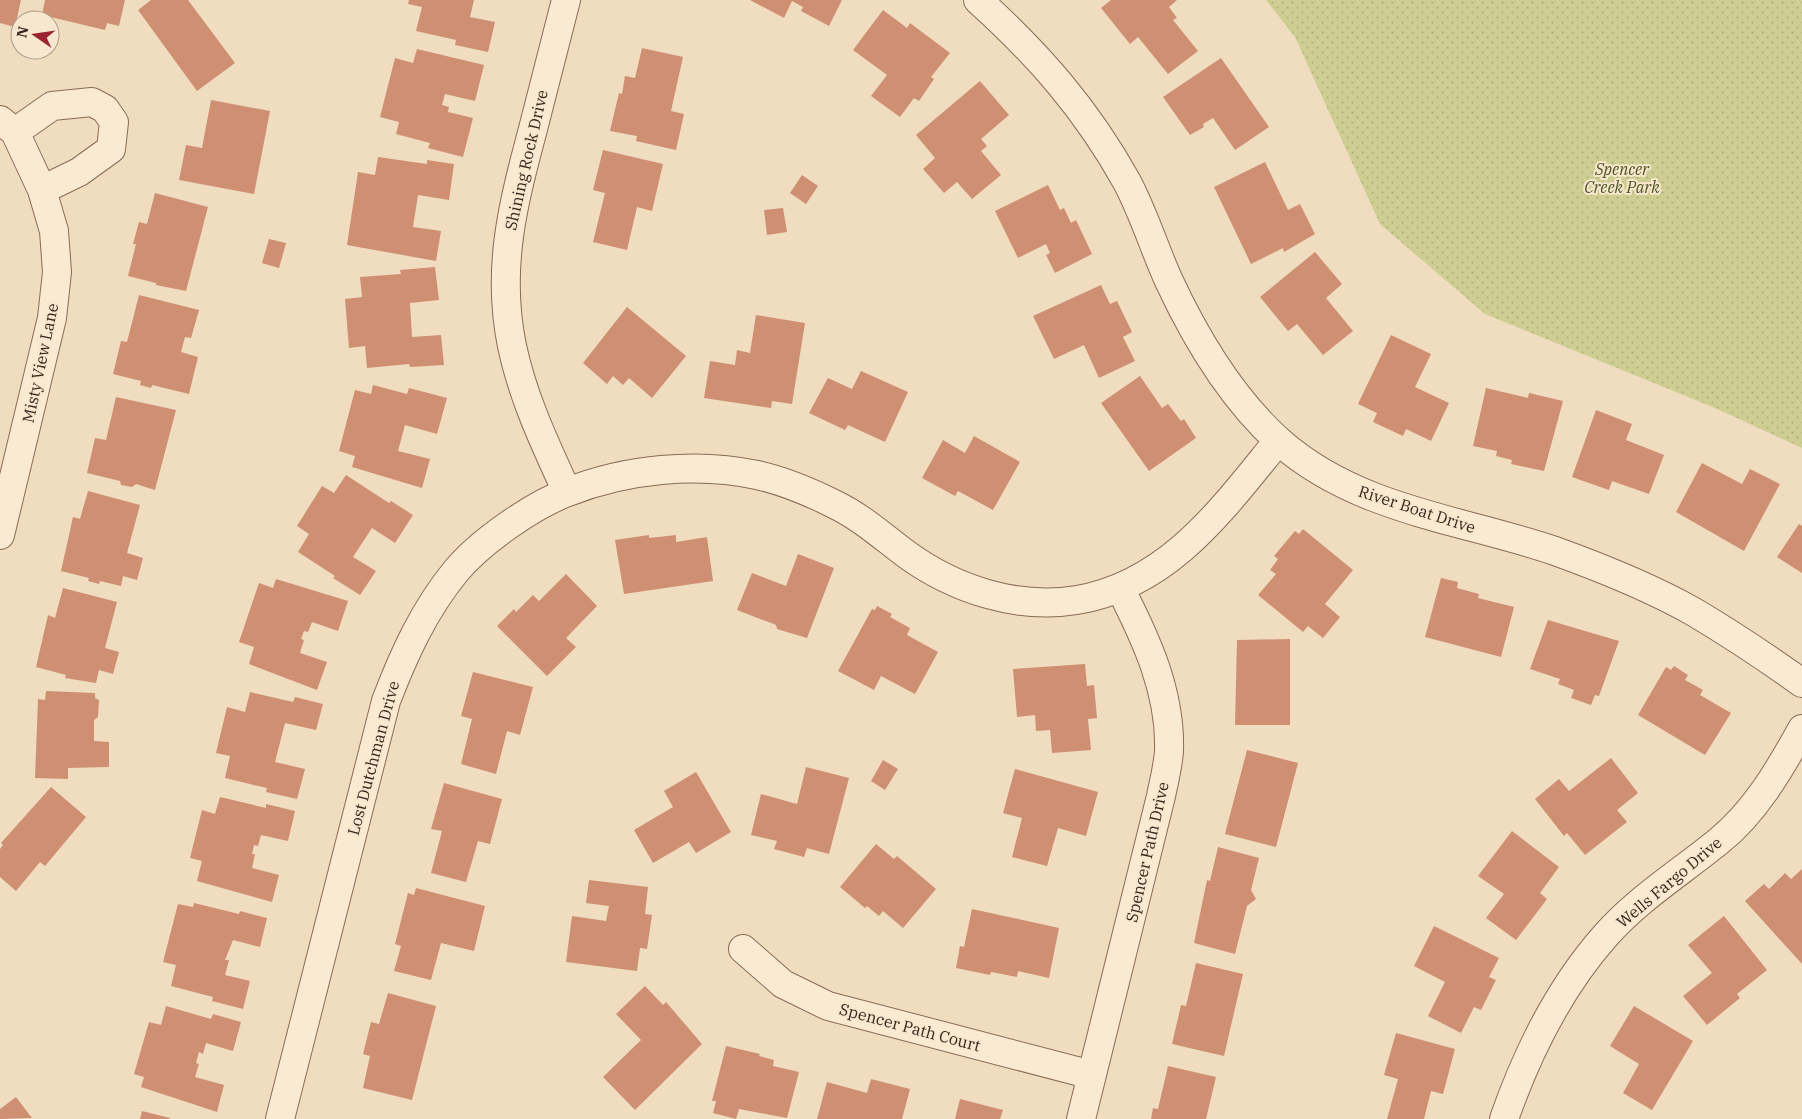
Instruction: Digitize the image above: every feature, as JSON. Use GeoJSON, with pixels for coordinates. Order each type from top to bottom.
{"type":"FeatureCollection","features":[{"type":"Feature","properties":{"kind":"street","name":"Shining Rock Drive"},"geometry":{"type":"LineString","coordinates":[[566,0],[510,217],[506,256],[506,301],[512,346],[530,410],[567,492]]}},
{"type":"Feature","properties":{"kind":"street","name":"River Boat Drive"},"geometry":{"type":"LineString","coordinates":[[978,0],[1023,40],[1060,81],[1098,133],[1128,184],[1153,236],[1168,278],[1192,326],[1225,379],[1278,440],[1312,468],[1366,496],[1552,550],[1618,575],[1692,611],[1749,646],[1802,683]]}},
{"type":"Feature","properties":{"kind":"street","name":"Misty View Lane"},"geometry":{"type":"LineString","coordinates":[[0,535],[53,309],[57,272],[54,231],[42,190],[7,126],[52,106],[92,102],[105,109],[114,122],[111,149],[79,172],[42,190]]}},
{"type":"Feature","properties":{"kind":"street","name":"Lost Dutchman Drive"},"geometry":{"type":"LineString","coordinates":[[280,1119],[386,701],[406,648],[431,606],[458,569],[493,536],[567,492],[616,478],[669,469],[712,470],[756,475],[795,486],[837,505],[874,526],[905,553],[933,572],[965,587],[998,597],[1038,602],[1076,600],[1120,588],[1157,568],[1188,546],[1230,500],[1278,440]]}},
{"type":"Feature","properties":{"kind":"street","name":"Spencer Path Drive"},"geometry":{"type":"LineString","coordinates":[[1081,1119],[1162,796],[1168,752],[1166,705],[1153,660],[1120,588]]}},
{"type":"Feature","properties":{"kind":"street","name":"Wells Fargo Drive"},"geometry":{"type":"LineString","coordinates":[[1504,1119],[1520,1074],[1543,1027],[1573,980],[1606,935],[1645,898],[1721,840],[1756,802],[1785,760],[1802,729]]}},
{"type":"Feature","properties":{"kind":"street","name":"Spencer Path Court"},"geometry":{"type":"LineString","coordinates":[[743,949],[783,984],[828,1006],[1092,1075]]}},
{"type":"Feature","properties":{"kind":"green space","name":"Spencer Creek Park"},"geometry":{"type":"Polygon","coordinates":[[[1266,0],[1802,0],[1802,448],[1715,408],[1485,314],[1380,224],[1295,37],[1266,0]]]}},
{"type":"Feature","properties":{"kind":"building"},"geometry":{"type":"Polygon","coordinates":[[[0,0],[21,0],[19,10],[10,10],[10,26],[0,23],[0,0]]]}},
{"type":"Feature","properties":{"kind":"building"},"geometry":{"type":"Polygon","coordinates":[[[45,0],[125,0],[119,26],[107,23],[105,30],[60,19],[60,10],[43,10],[45,0]]]}},
{"type":"Feature","properties":{"kind":"building"},"geometry":{"type":"Polygon","coordinates":[[[151,0],[188,0],[235,63],[197,91],[138,10],[151,0]]]}},
{"type":"Feature","properties":{"kind":"building"},"geometry":{"type":"Polygon","coordinates":[[[409,0],[474,0],[470,17],[495,22],[488,52],[455,45],[456,40],[416,31],[422,7],[408,4],[409,0]]]}},
{"type":"Feature","properties":{"kind":"building"},"geometry":{"type":"Polygon","coordinates":[[[750,0],[842,0],[829,26],[801,11],[803,7],[792,1],[784,18],[750,0]]]}},
{"type":"Feature","properties":{"kind":"building"},"geometry":{"type":"Polygon","coordinates":[[[1111,0],[1177,0],[1169,7],[1177,18],[1173,20],[1198,51],[1168,74],[1138,37],[1130,44],[1101,8],[1111,0]]]}},
{"type":"Feature","properties":{"kind":"building"},"geometry":{"type":"Polygon","coordinates":[[[883,10],[907,28],[910,23],[950,53],[931,77],[934,79],[919,101],[914,98],[900,117],[871,96],[887,75],[853,50],[883,10]]]}},
{"type":"Feature","properties":{"kind":"building"},"geometry":{"type":"Polygon","coordinates":[[[642,48],[683,57],[671,111],[684,114],[676,150],[636,141],[637,136],[610,131],[619,93],[622,94],[625,76],[635,78],[642,48]]]}},
{"type":"Feature","properties":{"kind":"building"},"geometry":{"type":"Polygon","coordinates":[[[417,49],[484,65],[475,101],[445,94],[442,105],[449,107],[448,112],[473,118],[463,157],[428,148],[430,143],[396,134],[399,122],[380,117],[395,58],[413,63],[417,49]]]}},
{"type":"Feature","properties":{"kind":"building"},"geometry":{"type":"Polygon","coordinates":[[[1221,58],[1269,127],[1235,150],[1213,118],[1203,124],[1204,127],[1190,135],[1163,97],[1221,58]]]}},
{"type":"Feature","properties":{"kind":"building"},"geometry":{"type":"Polygon","coordinates":[[[980,81],[1009,115],[981,139],[987,146],[981,151],[1001,175],[972,199],[957,182],[944,193],[923,169],[935,158],[916,135],[980,81]]]}},
{"type":"Feature","properties":{"kind":"building"},"geometry":{"type":"Polygon","coordinates":[[[211,100],[270,111],[254,194],[179,180],[186,145],[202,148],[211,100]]]}},
{"type":"Feature","properties":{"kind":"building"},"geometry":{"type":"Polygon","coordinates":[[[603,150],[663,164],[652,211],[637,207],[627,250],[593,242],[605,193],[593,190],[603,150]]]}},
{"type":"Feature","properties":{"kind":"building"},"geometry":{"type":"Polygon","coordinates":[[[378,157],[427,164],[427,160],[454,164],[449,200],[418,195],[413,227],[441,231],[436,261],[347,245],[358,172],[375,175],[378,157]]]}},
{"type":"Feature","properties":{"kind":"building"},"geometry":{"type":"Polygon","coordinates":[[[1265,162],[1288,210],[1300,204],[1315,234],[1284,252],[1283,248],[1251,264],[1214,187],[1265,162]]]}},
{"type":"Feature","properties":{"kind":"building"},"geometry":{"type":"Polygon","coordinates":[[[802,175],[818,186],[806,204],[790,193],[802,175]]]}},
{"type":"Feature","properties":{"kind":"building"},"geometry":{"type":"Polygon","coordinates":[[[1048,185],[1060,210],[1064,208],[1071,223],[1076,220],[1092,254],[1055,273],[1046,255],[1050,253],[1046,244],[1018,258],[995,211],[1048,185]]]}},
{"type":"Feature","properties":{"kind":"building"},"geometry":{"type":"Polygon","coordinates":[[[155,193],[208,207],[186,291],[156,285],[156,283],[128,276],[139,222],[147,224],[155,193]]]}},
{"type":"Feature","properties":{"kind":"building"},"geometry":{"type":"Polygon","coordinates":[[[783,208],[787,232],[767,235],[764,210],[783,208]]]}},
{"type":"Feature","properties":{"kind":"building"},"geometry":{"type":"Polygon","coordinates":[[[269,239],[286,243],[279,268],[262,263],[269,239]]]}},
{"type":"Feature","properties":{"kind":"building"},"geometry":{"type":"Polygon","coordinates":[[[1315,252],[1342,284],[1326,298],[1353,331],[1323,355],[1297,324],[1288,331],[1260,297],[1315,252]]]}},
{"type":"Feature","properties":{"kind":"building"},"geometry":{"type":"Polygon","coordinates":[[[435,267],[439,300],[410,303],[412,337],[441,335],[444,365],[410,367],[409,364],[367,368],[365,346],[349,348],[345,299],[362,297],[360,277],[401,274],[400,270],[435,267]]]}},
{"type":"Feature","properties":{"kind":"building"},"geometry":{"type":"Polygon","coordinates":[[[1101,285],[1110,304],[1117,301],[1132,332],[1123,337],[1135,361],[1099,378],[1084,345],[1054,359],[1033,316],[1101,285]]]}},
{"type":"Feature","properties":{"kind":"building"},"geometry":{"type":"Polygon","coordinates":[[[139,295],[199,310],[191,338],[185,337],[181,352],[198,357],[189,394],[152,385],[151,388],[140,385],[141,381],[113,374],[121,341],[127,342],[139,295]]]}},
{"type":"Feature","properties":{"kind":"building"},"geometry":{"type":"Polygon","coordinates":[[[627,307],[686,356],[652,398],[629,378],[623,385],[613,376],[607,384],[583,363],[627,307]]]}},
{"type":"Feature","properties":{"kind":"building"},"geometry":{"type":"Polygon","coordinates":[[[756,315],[805,323],[792,404],[772,401],[771,408],[704,398],[710,361],[735,365],[737,350],[750,353],[756,315]]]}},
{"type":"Feature","properties":{"kind":"building"},"geometry":{"type":"Polygon","coordinates":[[[1391,335],[1431,354],[1415,387],[1449,403],[1431,441],[1406,429],[1403,436],[1373,422],[1377,413],[1358,404],[1391,335]]]}},
{"type":"Feature","properties":{"kind":"building"},"geometry":{"type":"Polygon","coordinates":[[[861,371],[908,392],[885,442],[848,425],[845,430],[809,413],[828,378],[852,389],[861,371]]]}},
{"type":"Feature","properties":{"kind":"building"},"geometry":{"type":"Polygon","coordinates":[[[1140,376],[1162,408],[1168,404],[1181,421],[1184,419],[1196,438],[1149,471],[1101,403],[1140,376]]]}},
{"type":"Feature","properties":{"kind":"building"},"geometry":{"type":"Polygon","coordinates":[[[373,385],[407,394],[409,388],[447,398],[437,434],[405,425],[398,451],[430,459],[422,488],[352,467],[355,456],[339,451],[355,390],[371,394],[373,385]]]}},
{"type":"Feature","properties":{"kind":"building"},"geometry":{"type":"Polygon","coordinates":[[[1486,388],[1528,398],[1529,393],[1563,401],[1544,471],[1511,464],[1512,460],[1496,456],[1497,451],[1473,446],[1486,388]]]}},
{"type":"Feature","properties":{"kind":"building"},"geometry":{"type":"Polygon","coordinates":[[[116,397],[176,410],[155,490],[136,484],[132,487],[121,485],[120,481],[87,473],[95,438],[106,440],[116,397]]]}},
{"type":"Feature","properties":{"kind":"building"},"geometry":{"type":"Polygon","coordinates":[[[1596,410],[1632,424],[1626,440],[1664,455],[1649,494],[1612,481],[1609,490],[1572,477],[1596,410]]]}},
{"type":"Feature","properties":{"kind":"building"},"geometry":{"type":"Polygon","coordinates":[[[974,436],[1020,462],[993,510],[958,491],[955,496],[922,478],[943,440],[965,453],[974,436]]]}},
{"type":"Feature","properties":{"kind":"building"},"geometry":{"type":"Polygon","coordinates":[[[1702,463],[1742,484],[1750,469],[1780,484],[1744,551],[1676,512],[1702,463]]]}},
{"type":"Feature","properties":{"kind":"building"},"geometry":{"type":"Polygon","coordinates":[[[346,475],[389,503],[391,501],[413,515],[395,543],[372,528],[353,557],[376,571],[360,595],[298,552],[309,534],[297,526],[322,486],[334,493],[346,475]]]}},
{"type":"Feature","properties":{"kind":"building"},"geometry":{"type":"Polygon","coordinates":[[[88,491],[140,505],[127,553],[143,558],[137,580],[123,576],[121,586],[100,581],[99,584],[88,581],[89,578],[61,571],[73,517],[80,519],[88,491]]]}},
{"type":"Feature","properties":{"kind":"building"},"geometry":{"type":"Polygon","coordinates":[[[1799,524],[1802,526],[1802,573],[1777,557],[1799,524]]]}},
{"type":"Feature","properties":{"kind":"building"},"geometry":{"type":"Polygon","coordinates":[[[1303,529],[1353,570],[1325,604],[1340,617],[1323,638],[1308,626],[1303,632],[1258,595],[1276,574],[1270,570],[1278,559],[1274,556],[1295,531],[1299,534],[1303,529]]]}},
{"type":"Feature","properties":{"kind":"building"},"geometry":{"type":"Polygon","coordinates":[[[649,535],[649,538],[676,535],[676,542],[707,537],[713,581],[624,594],[615,540],[649,535]]]}},
{"type":"Feature","properties":{"kind":"building"},"geometry":{"type":"Polygon","coordinates":[[[798,554],[834,568],[807,638],[777,629],[776,625],[737,610],[752,573],[786,586],[798,554]]]}},
{"type":"Feature","properties":{"kind":"building"},"geometry":{"type":"Polygon","coordinates":[[[566,574],[597,606],[566,638],[576,647],[547,676],[497,626],[514,609],[516,612],[533,595],[539,601],[566,574]]]}},
{"type":"Feature","properties":{"kind":"building"},"geometry":{"type":"Polygon","coordinates":[[[1441,578],[1458,582],[1457,588],[1479,594],[1478,598],[1514,607],[1501,657],[1425,637],[1441,578]]]}},
{"type":"Feature","properties":{"kind":"building"},"geometry":{"type":"Polygon","coordinates":[[[276,579],[348,601],[338,631],[312,622],[308,632],[304,631],[301,639],[304,640],[300,653],[327,662],[317,690],[249,664],[254,647],[239,642],[259,583],[273,588],[276,579]]]}},
{"type":"Feature","properties":{"kind":"building"},"geometry":{"type":"Polygon","coordinates":[[[63,588],[117,602],[105,648],[119,652],[113,674],[99,670],[96,683],[65,678],[66,675],[36,667],[48,615],[55,618],[63,588]]]}},
{"type":"Feature","properties":{"kind":"building"},"geometry":{"type":"Polygon","coordinates":[[[877,606],[892,614],[890,617],[910,628],[907,635],[938,652],[915,694],[881,676],[874,690],[838,671],[872,609],[875,610],[877,606]]]}},
{"type":"Feature","properties":{"kind":"building"},"geometry":{"type":"Polygon","coordinates":[[[1548,620],[1619,641],[1599,696],[1595,695],[1591,705],[1571,698],[1574,690],[1558,684],[1560,679],[1530,669],[1548,620]]]}},
{"type":"Feature","properties":{"kind":"building"},"geometry":{"type":"Polygon","coordinates":[[[1290,639],[1290,725],[1235,725],[1237,640],[1290,639]]]}},
{"type":"Feature","properties":{"kind":"building"},"geometry":{"type":"Polygon","coordinates":[[[1085,664],[1087,686],[1094,685],[1097,718],[1088,719],[1091,750],[1052,753],[1050,730],[1036,731],[1035,715],[1017,717],[1013,669],[1085,664]]]}},
{"type":"Feature","properties":{"kind":"building"},"geometry":{"type":"Polygon","coordinates":[[[1674,666],[1688,675],[1685,680],[1703,690],[1700,695],[1731,713],[1705,755],[1638,715],[1666,667],[1671,670],[1674,666]]]}},
{"type":"Feature","properties":{"kind":"building"},"geometry":{"type":"Polygon","coordinates":[[[473,672],[533,687],[520,735],[507,731],[496,774],[461,764],[472,719],[461,716],[473,672]]]}},
{"type":"Feature","properties":{"kind":"building"},"geometry":{"type":"Polygon","coordinates":[[[46,691],[95,693],[95,698],[99,700],[98,717],[94,720],[94,741],[109,742],[109,767],[68,768],[68,779],[35,778],[38,699],[45,700],[46,691]]]}},
{"type":"Feature","properties":{"kind":"building"},"geometry":{"type":"Polygon","coordinates":[[[250,692],[293,702],[295,697],[323,704],[316,730],[285,723],[275,762],[305,769],[297,799],[266,792],[267,788],[225,778],[230,756],[216,753],[227,707],[245,712],[250,692]]]}},
{"type":"Feature","properties":{"kind":"building"},"geometry":{"type":"Polygon","coordinates":[[[1247,750],[1298,763],[1276,847],[1225,834],[1247,750]]]}},
{"type":"Feature","properties":{"kind":"building"},"geometry":{"type":"Polygon","coordinates":[[[1611,758],[1638,793],[1617,810],[1627,822],[1585,855],[1567,833],[1564,836],[1535,799],[1559,779],[1569,791],[1611,758]]]}},
{"type":"Feature","properties":{"kind":"building"},"geometry":{"type":"Polygon","coordinates":[[[883,760],[898,769],[885,790],[871,781],[883,760]]]}},
{"type":"Feature","properties":{"kind":"building"},"geometry":{"type":"Polygon","coordinates":[[[806,767],[849,778],[829,854],[807,848],[804,857],[774,849],[777,841],[751,835],[761,794],[797,804],[806,767]]]}},
{"type":"Feature","properties":{"kind":"building"},"geometry":{"type":"Polygon","coordinates":[[[1015,769],[1098,792],[1086,836],[1058,828],[1047,866],[1012,857],[1022,818],[1003,813],[1015,769]]]}},
{"type":"Feature","properties":{"kind":"building"},"geometry":{"type":"Polygon","coordinates":[[[696,772],[731,832],[696,853],[689,842],[653,863],[634,830],[673,807],[664,791],[696,772]]]}},
{"type":"Feature","properties":{"kind":"building"},"geometry":{"type":"Polygon","coordinates":[[[444,783],[502,799],[490,844],[478,841],[466,882],[431,873],[442,831],[431,829],[444,783]]]}},
{"type":"Feature","properties":{"kind":"building"},"geometry":{"type":"Polygon","coordinates":[[[51,787],[86,817],[45,866],[40,862],[16,891],[0,877],[0,849],[3,845],[1,843],[51,787]]]}},
{"type":"Feature","properties":{"kind":"building"},"geometry":{"type":"Polygon","coordinates":[[[220,797],[266,808],[266,804],[295,811],[288,841],[261,835],[258,846],[254,845],[252,854],[255,854],[252,868],[279,875],[272,902],[197,881],[202,861],[190,858],[202,810],[215,814],[220,797]]]}},
{"type":"Feature","properties":{"kind":"building"},"geometry":{"type":"Polygon","coordinates":[[[1512,831],[1559,867],[1540,893],[1547,899],[1516,940],[1486,918],[1504,894],[1478,876],[1512,831]]]}},
{"type":"Feature","properties":{"kind":"building"},"geometry":{"type":"Polygon","coordinates":[[[876,844],[894,859],[897,856],[936,889],[903,928],[883,911],[879,916],[867,906],[865,908],[840,887],[876,844]]]}},
{"type":"Feature","properties":{"kind":"building"},"geometry":{"type":"Polygon","coordinates":[[[1218,847],[1259,858],[1251,890],[1256,899],[1247,906],[1235,954],[1194,943],[1207,880],[1210,881],[1218,847]]]}},
{"type":"Feature","properties":{"kind":"building"},"geometry":{"type":"Polygon","coordinates":[[[1802,869],[1802,964],[1745,901],[1764,884],[1769,889],[1785,873],[1791,879],[1802,869]]]}},
{"type":"Feature","properties":{"kind":"building"},"geometry":{"type":"Polygon","coordinates":[[[589,880],[648,887],[645,914],[652,915],[647,949],[640,948],[637,971],[566,962],[572,916],[606,921],[609,906],[586,903],[589,880]]]}},
{"type":"Feature","properties":{"kind":"building"},"geometry":{"type":"Polygon","coordinates":[[[416,888],[485,906],[474,951],[441,943],[431,980],[394,971],[401,946],[395,944],[408,893],[414,895],[416,888]]]}},
{"type":"Feature","properties":{"kind":"building"},"geometry":{"type":"Polygon","coordinates":[[[194,903],[239,914],[240,911],[267,918],[260,947],[233,940],[225,960],[229,960],[225,975],[250,981],[243,1009],[212,1001],[213,997],[171,986],[176,965],[163,962],[178,904],[193,907],[194,903]]]}},
{"type":"Feature","properties":{"kind":"building"},"geometry":{"type":"Polygon","coordinates":[[[972,909],[1059,928],[1049,978],[1018,971],[1017,977],[991,972],[990,975],[956,968],[960,946],[964,947],[972,909]]]}},
{"type":"Feature","properties":{"kind":"building"},"geometry":{"type":"Polygon","coordinates":[[[1724,916],[1767,970],[1737,994],[1740,998],[1707,1025],[1683,996],[1712,973],[1688,945],[1724,916]]]}},
{"type":"Feature","properties":{"kind":"building"},"geometry":{"type":"Polygon","coordinates":[[[1434,926],[1499,958],[1489,977],[1496,980],[1481,1010],[1474,1007],[1461,1033],[1428,1016],[1445,982],[1414,966],[1434,926]]]}},
{"type":"Feature","properties":{"kind":"building"},"geometry":{"type":"Polygon","coordinates":[[[1196,963],[1243,974],[1224,1056],[1172,1044],[1181,1005],[1186,1006],[1196,963]]]}},
{"type":"Feature","properties":{"kind":"building"},"geometry":{"type":"Polygon","coordinates":[[[645,986],[663,1005],[666,1002],[702,1044],[635,1110],[603,1077],[641,1040],[616,1014],[645,986]]]}},
{"type":"Feature","properties":{"kind":"building"},"geometry":{"type":"Polygon","coordinates":[[[388,993],[436,1006],[412,1100],[363,1088],[370,1056],[363,1054],[371,1022],[379,1024],[388,993]]]}},
{"type":"Feature","properties":{"kind":"building"},"geometry":{"type":"Polygon","coordinates":[[[166,1006],[211,1019],[213,1014],[241,1022],[233,1051],[206,1043],[203,1054],[199,1052],[196,1063],[199,1064],[195,1077],[224,1085],[217,1112],[141,1087],[144,1077],[134,1074],[149,1022],[161,1025],[166,1006]]]}},
{"type":"Feature","properties":{"kind":"building"},"geometry":{"type":"Polygon","coordinates":[[[1634,1006],[1693,1041],[1652,1110],[1623,1093],[1639,1064],[1610,1046],[1634,1006]]]}},
{"type":"Feature","properties":{"kind":"building"},"geometry":{"type":"Polygon","coordinates":[[[1396,1033],[1455,1049],[1443,1094],[1431,1091],[1424,1119],[1387,1119],[1398,1079],[1384,1075],[1396,1033]]]}},
{"type":"Feature","properties":{"kind":"building"},"geometry":{"type":"Polygon","coordinates":[[[726,1046],[760,1054],[759,1056],[774,1060],[773,1066],[799,1072],[787,1118],[739,1109],[736,1119],[713,1113],[716,1101],[712,1101],[726,1046]]]}},
{"type":"Feature","properties":{"kind":"building"},"geometry":{"type":"Polygon","coordinates":[[[1168,1066],[1216,1077],[1206,1119],[1151,1119],[1153,1108],[1158,1109],[1168,1066]]]}},
{"type":"Feature","properties":{"kind":"building"},"geometry":{"type":"Polygon","coordinates":[[[871,1079],[910,1089],[902,1119],[817,1119],[827,1082],[867,1093],[871,1079]]]}},
{"type":"Feature","properties":{"kind":"building"},"geometry":{"type":"Polygon","coordinates":[[[16,1097],[32,1118],[0,1119],[0,1109],[16,1097]]]}},
{"type":"Feature","properties":{"kind":"building"},"geometry":{"type":"Polygon","coordinates":[[[960,1099],[1003,1110],[1000,1119],[955,1119],[960,1099]]]}},
{"type":"Feature","properties":{"kind":"building"},"geometry":{"type":"Polygon","coordinates":[[[142,1111],[170,1118],[170,1119],[140,1119],[142,1111]]]}}]}
